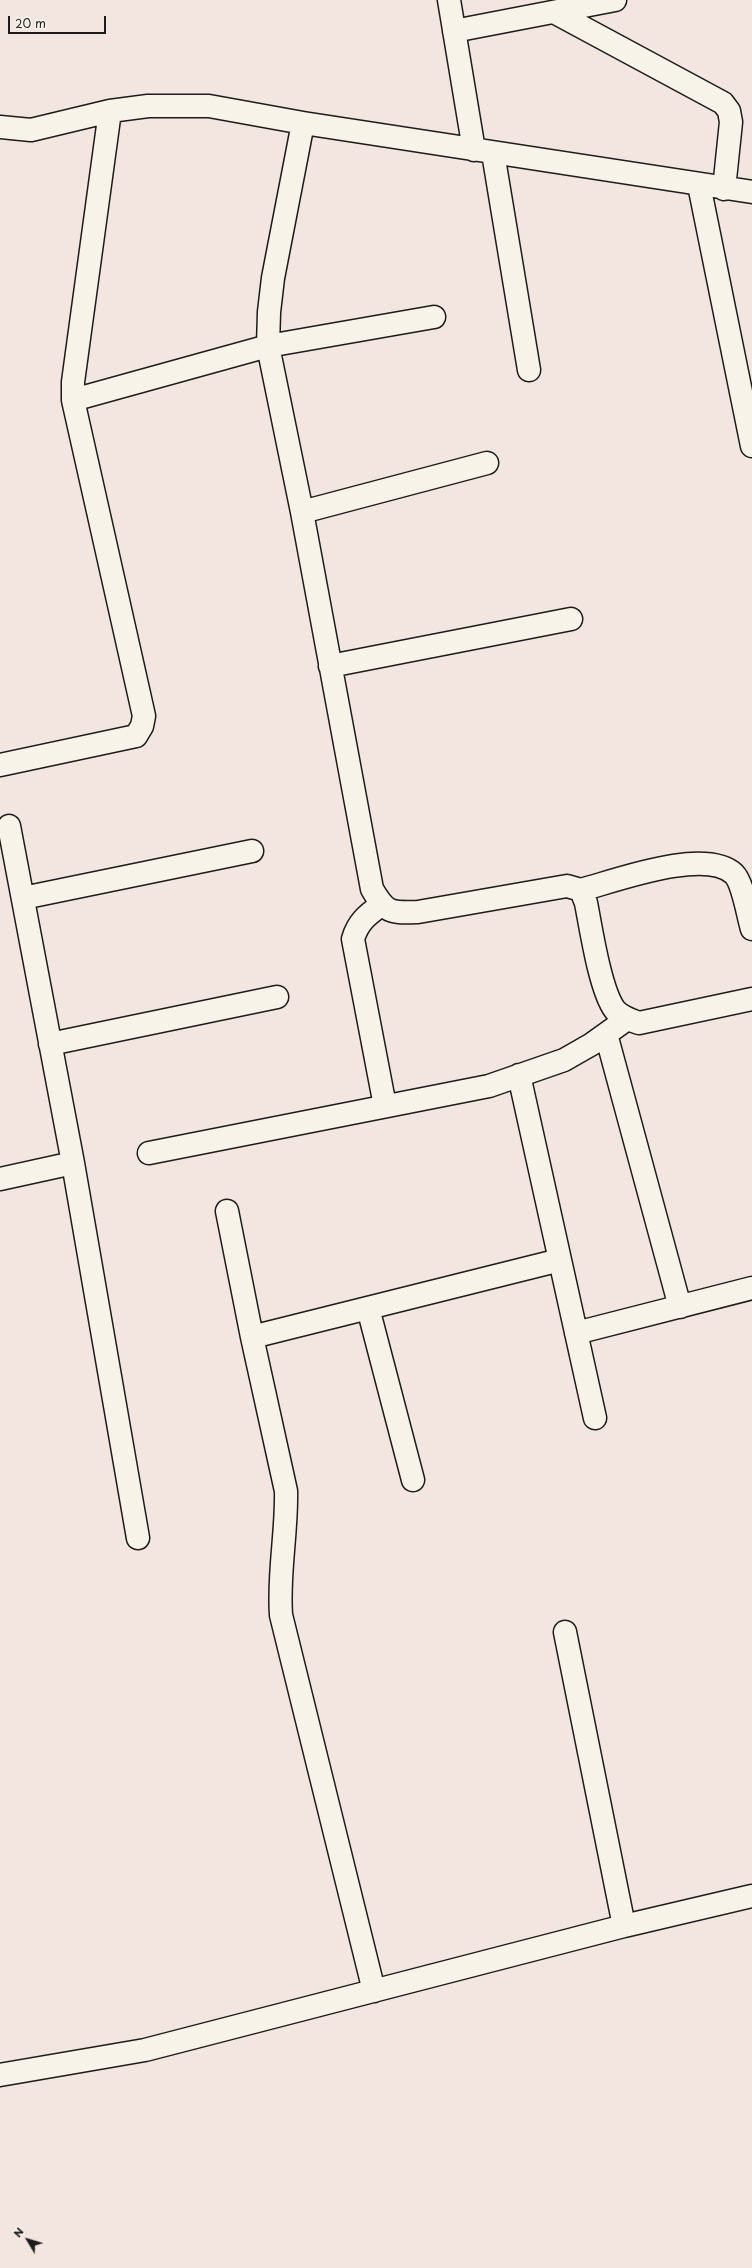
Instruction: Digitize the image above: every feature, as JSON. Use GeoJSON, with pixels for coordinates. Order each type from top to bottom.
{"type":"FeatureCollection","features":[{"type":"Feature","properties":{"kind":"street"},"geometry":{"type":"LineString","coordinates":[[448,0],[483,151],[529,370]]}},
{"type":"Feature","properties":{"kind":"street"},"geometry":{"type":"LineString","coordinates":[[454,31],[615,0]]}},
{"type":"Feature","properties":{"kind":"street"},"geometry":{"type":"LineString","coordinates":[[554,12],[723,102],[729,111],[731,122],[724,189]]}},
{"type":"Feature","properties":{"kind":"street"},"geometry":{"type":"LineString","coordinates":[[0,127],[32,130],[110,111],[148,106],[209,106],[303,123],[724,189],[752,192]]}},
{"type":"Feature","properties":{"kind":"street"},"geometry":{"type":"LineString","coordinates":[[0,765],[136,736],[142,726],[144,716],[73,400],[74,374],[110,111]]}},
{"type":"Feature","properties":{"kind":"street"},"geometry":{"type":"LineString","coordinates":[[303,123],[273,278],[269,312],[268,346],[302,512],[372,889],[381,905],[396,913],[418,912],[567,886],[581,890],[678,864],[702,863],[715,865],[735,874],[740,886],[752,929]]}},
{"type":"Feature","properties":{"kind":"street"},"geometry":{"type":"LineString","coordinates":[[699,185],[752,446]]}},
{"type":"Feature","properties":{"kind":"street"},"geometry":{"type":"LineString","coordinates":[[73,400],[268,346],[434,318]]}},
{"type":"Feature","properties":{"kind":"street"},"geometry":{"type":"LineString","coordinates":[[302,512],[487,463]]}},
{"type":"Feature","properties":{"kind":"street"},"geometry":{"type":"LineString","coordinates":[[330,666],[571,620]]}},
{"type":"Feature","properties":{"kind":"street"},"geometry":{"type":"LineString","coordinates":[[9,826],[73,1163],[138,1538]]}},
{"type":"Feature","properties":{"kind":"street"},"geometry":{"type":"LineString","coordinates":[[23,898],[252,851]]}},
{"type":"Feature","properties":{"kind":"street"},"geometry":{"type":"LineString","coordinates":[[581,890],[586,903],[606,993],[615,1010],[627,1019],[639,1023],[752,998]]}},
{"type":"Feature","properties":{"kind":"street"},"geometry":{"type":"LineString","coordinates":[[381,905],[366,916],[356,928],[353,939],[385,1106]]}},
{"type":"Feature","properties":{"kind":"street"},"geometry":{"type":"LineString","coordinates":[[50,1044],[277,997]]}},
{"type":"Feature","properties":{"kind":"street"},"geometry":{"type":"LineString","coordinates":[[149,1153],[489,1086],[564,1060],[627,1019]]}},
{"type":"Feature","properties":{"kind":"street"},"geometry":{"type":"LineString","coordinates":[[606,1034],[680,1306]]}},
{"type":"Feature","properties":{"kind":"street"},"geometry":{"type":"LineString","coordinates":[[519,1075],[595,1418]]}},
{"type":"Feature","properties":{"kind":"street"},"geometry":{"type":"LineString","coordinates":[[0,1179],[73,1163]]}},
{"type":"Feature","properties":{"kind":"street"},"geometry":{"type":"LineString","coordinates":[[227,1211],[252,1337],[286,1491],[287,1517],[279,1587],[281,1615],[374,1991]]}},
{"type":"Feature","properties":{"kind":"street"},"geometry":{"type":"LineString","coordinates":[[252,1337],[560,1260]]}},
{"type":"Feature","properties":{"kind":"street"},"geometry":{"type":"LineString","coordinates":[[576,1333],[752,1288]]}},
{"type":"Feature","properties":{"kind":"street"},"geometry":{"type":"LineString","coordinates":[[368,1308],[413,1480]]}},
{"type":"Feature","properties":{"kind":"street"},"geometry":{"type":"LineString","coordinates":[[565,1632],[624,1926]]}},
{"type":"Feature","properties":{"kind":"street"},"geometry":{"type":"LineString","coordinates":[[0,2075],[145,2050],[624,1926],[752,1896]]}}]}
